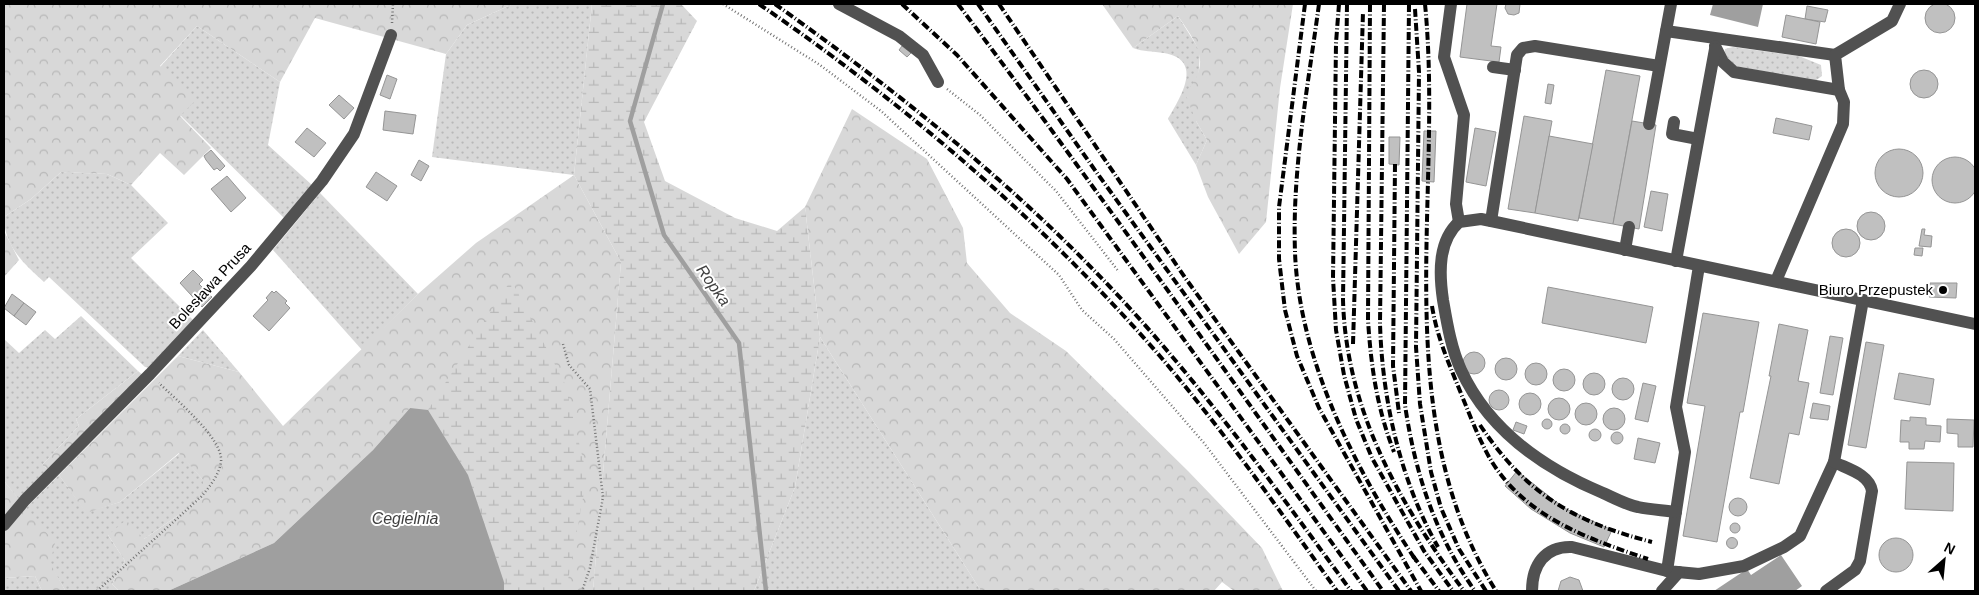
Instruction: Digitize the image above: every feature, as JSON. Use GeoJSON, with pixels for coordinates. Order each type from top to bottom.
{"type":"FeatureCollection","features":[{"type":"Feature","properties":{"kind":"street"},"geometry":{"type":"LineString","coordinates":[[838,4],[898,36],[923,55],[938,82]]}},
{"type":"Feature","properties":{"kind":"street"},"geometry":{"type":"LineString","coordinates":[[1451,4],[1444,57],[1464,115],[1456,204],[1459,222]]}},
{"type":"Feature","properties":{"kind":"street"},"geometry":{"type":"LineString","coordinates":[[1649,124],[1671,4]]}},
{"type":"Feature","properties":{"kind":"street"},"geometry":{"type":"LineString","coordinates":[[1666,31],[1716,43],[1835,55],[1887,25],[1896,14],[1900,4]]}},
{"type":"Feature","properties":{"kind":"street","name":"Bolesława Prusa"},"geometry":{"type":"LineString","coordinates":[[4,524],[25,500],[150,374],[251,266],[322,181],[354,134],[391,35]]}},
{"type":"Feature","properties":{"kind":"street"},"geometry":{"type":"LineString","coordinates":[[1716,43],[1723,62],[1734,72],[1839,90]]}},
{"type":"Feature","properties":{"kind":"street"},"geometry":{"type":"LineString","coordinates":[[1676,261],[1716,43]]}},
{"type":"Feature","properties":{"kind":"street"},"geometry":{"type":"LineString","coordinates":[[1491,221],[1515,70],[1520,51],[1528,46],[1660,66]]}},
{"type":"Feature","properties":{"kind":"street"},"geometry":{"type":"LineString","coordinates":[[1776,281],[1843,124],[1844,102],[1839,90],[1835,55]]}},
{"type":"Feature","properties":{"kind":"street"},"geometry":{"type":"LineString","coordinates":[[1494,67],[1515,70]]}},
{"type":"Feature","properties":{"kind":"street"},"geometry":{"type":"LineString","coordinates":[[1674,122],[1672,134],[1698,140]]}},
{"type":"Feature","properties":{"kind":"street"},"geometry":{"type":"LineString","coordinates":[[1676,512],[1636,507],[1550,468],[1520,445],[1487,414],[1460,369],[1448,332],[1440,281],[1443,248],[1448,235],[1459,222],[1481,219],[1975,324]]}},
{"type":"Feature","properties":{"kind":"street"},"geometry":{"type":"LineString","coordinates":[[1625,250],[1629,227]]}},
{"type":"Feature","properties":{"kind":"street"},"geometry":{"type":"LineString","coordinates":[[1662,591],[1673,572],[1676,512],[1685,445],[1676,407],[1699,266]]}},
{"type":"Feature","properties":{"kind":"street"},"geometry":{"type":"LineString","coordinates":[[1532,591],[1535,568],[1541,559],[1548,552],[1563,547],[1572,547],[1673,572],[1699,574],[1744,566],[1784,547],[1800,536],[1834,462],[1863,300]]}},
{"type":"Feature","properties":{"kind":"street"},"geometry":{"type":"LineString","coordinates":[[1828,591],[1855,570],[1860,561],[1872,492],[1868,481],[1862,476],[1834,462]]}},
{"type":"Feature","properties":{"kind":"path"},"geometry":{"type":"LineString","coordinates":[[391,35],[393,4]]}},
{"type":"Feature","properties":{"kind":"path"},"geometry":{"type":"LineString","coordinates":[[723,4],[820,65],[881,111],[1059,275],[1082,310],[1114,339],[1204,443],[1316,591]]}},
{"type":"Feature","properties":{"kind":"path"},"geometry":{"type":"LineString","coordinates":[[938,82],[980,115],[1050,184],[1119,272]]}},
{"type":"Feature","properties":{"kind":"path"},"geometry":{"type":"LineString","coordinates":[[563,344],[569,365],[590,389],[603,497],[590,568],[582,591]]}},
{"type":"Feature","properties":{"kind":"path"},"geometry":{"type":"LineString","coordinates":[[97,591],[202,496],[212,484],[221,461],[220,451],[212,437],[150,374]]}},
{"type":"Feature","properties":{"kind":"green space"},"geometry":{"type":"Polygon","coordinates":[[[4,4],[513,4],[467,25],[446,54],[315,18],[280,82],[197,26],[160,66],[195,101],[180,116],[211,148],[184,175],[160,153],[131,185],[107,174],[61,172],[31,199],[4,217],[4,4]]]}},
{"type":"Feature","properties":{"kind":"green space"},"geometry":{"type":"Polygon","coordinates":[[[513,4],[592,4],[574,175],[432,157],[446,54],[467,25],[513,4]]]}},
{"type":"Feature","properties":{"kind":"green space"},"geometry":{"type":"Polygon","coordinates":[[[592,4],[681,4],[697,21],[644,122],[665,181],[735,218],[777,231],[805,207],[820,337],[795,487],[754,591],[593,591],[621,262],[574,175],[592,4]]]}},
{"type":"Feature","properties":{"kind":"green space"},"geometry":{"type":"Polygon","coordinates":[[[1102,4],[1293,4],[1280,88],[1266,222],[1239,254],[1208,197],[1196,165],[1207,140],[1196,121],[1185,93],[1194,82],[1198,72],[1200,63],[1196,45],[1178,16],[1133,48],[1102,4]]]}},
{"type":"Feature","properties":{"kind":"green space"},"geometry":{"type":"Polygon","coordinates":[[[1178,16],[1200,51],[1196,121],[1207,140],[1196,165],[1168,119],[1183,91],[1186,81],[1184,63],[1176,57],[1164,53],[1133,48],[1178,16]]]}},
{"type":"Feature","properties":{"kind":"green space"},"geometry":{"type":"Polygon","coordinates":[[[197,26],[280,82],[268,145],[312,185],[285,219],[180,115],[160,67],[197,26]]]}},
{"type":"Feature","properties":{"kind":"green space"},"geometry":{"type":"Polygon","coordinates":[[[1733,47],[1799,56],[1821,65],[1822,76],[1815,81],[1735,66],[1724,54],[1725,49],[1733,47]]]}},
{"type":"Feature","properties":{"kind":"green space"},"geometry":{"type":"Polygon","coordinates":[[[852,109],[927,159],[963,228],[967,263],[1010,313],[1066,351],[1188,471],[1262,548],[1283,591],[1234,591],[1222,582],[1214,591],[981,591],[820,337],[805,207],[852,109]]]}},
{"type":"Feature","properties":{"kind":"green space"},"geometry":{"type":"Polygon","coordinates":[[[61,172],[107,174],[131,185],[168,223],[131,258],[194,321],[151,368],[145,367],[49,277],[44,282],[16,254],[11,246],[7,237],[4,217],[31,199],[61,172]]]}},
{"type":"Feature","properties":{"kind":"green space"},"geometry":{"type":"Polygon","coordinates":[[[574,175],[621,262],[593,591],[504,591],[504,582],[410,408],[373,450],[274,543],[168,591],[119,591],[112,584],[125,561],[108,535],[126,520],[144,539],[203,498],[203,480],[179,453],[120,502],[86,513],[59,475],[178,356],[239,372],[283,426],[418,294],[476,243],[574,175]]]}},
{"type":"Feature","properties":{"kind":"green space"},"geometry":{"type":"Polygon","coordinates":[[[320,193],[418,294],[362,350],[273,250],[320,193]]]}},
{"type":"Feature","properties":{"kind":"green space"},"geometry":{"type":"Polygon","coordinates":[[[4,231],[19,260],[4,277],[4,231]]]}},
{"type":"Feature","properties":{"kind":"green space"},"geometry":{"type":"Polygon","coordinates":[[[511,280],[565,384],[587,476],[566,591],[504,591],[504,582],[468,475],[428,410],[511,280]]]}},
{"type":"Feature","properties":{"kind":"green space"},"geometry":{"type":"Polygon","coordinates":[[[81,316],[138,371],[76,419],[79,426],[42,465],[49,470],[20,501],[4,481],[4,339],[19,353],[45,330],[55,339],[81,316]]]}},
{"type":"Feature","properties":{"kind":"green space"},"geometry":{"type":"Polygon","coordinates":[[[203,330],[239,372],[178,356],[203,330]]]}},
{"type":"Feature","properties":{"kind":"green space"},"geometry":{"type":"Polygon","coordinates":[[[820,337],[981,591],[754,591],[795,487],[820,337]]]}},
{"type":"Feature","properties":{"kind":"green space"},"geometry":{"type":"Polygon","coordinates":[[[138,371],[144,376],[49,470],[42,465],[79,426],[76,419],[138,371]]]}},
{"type":"Feature","properties":{"kind":"green space"},"geometry":{"type":"Polygon","coordinates":[[[180,453],[203,480],[203,498],[144,539],[108,535],[125,561],[112,584],[119,591],[63,591],[65,590],[49,563],[26,508],[59,475],[86,512],[120,502],[180,453]]]}},
{"type":"Feature","properties":{"kind":"green space"},"geometry":{"type":"Polygon","coordinates":[[[4,481],[55,543],[50,563],[65,590],[42,591],[35,576],[4,578],[4,481]]]}},
{"type":"Feature","properties":{"kind":"green space"},"geometry":{"type":"Polygon","coordinates":[[[35,576],[42,591],[4,591],[4,578],[35,576]]]}},
{"type":"Feature","properties":{"kind":"water"},"geometry":{"type":"Polygon","coordinates":[[[1713,4],[1763,4],[1758,27],[1710,15],[1713,4]]]}},
{"type":"Feature","properties":{"kind":"water","name":"Cegielnia"},"geometry":{"type":"Polygon","coordinates":[[[410,408],[428,410],[468,475],[504,582],[504,591],[168,591],[274,543],[373,450],[410,408]]]}},
{"type":"Feature","properties":{"kind":"water"},"geometry":{"type":"Polygon","coordinates":[[[1781,555],[1802,586],[1795,591],[1714,591],[1747,569],[1751,575],[1781,555]]]}},
{"type":"Feature","properties":{"kind":"building"},"geometry":{"type":"Polygon","coordinates":[[[1940,3],[1951,7],[1955,18],[1951,29],[1940,33],[1929,29],[1925,18],[1929,7],[1940,3]]]}},
{"type":"Feature","properties":{"kind":"building"},"geometry":{"type":"Polygon","coordinates":[[[1467,4],[1497,4],[1491,46],[1501,47],[1499,62],[1460,57],[1467,4]]]}},
{"type":"Feature","properties":{"kind":"building"},"geometry":{"type":"Polygon","coordinates":[[[1506,4],[1520,4],[1519,13],[1514,15],[1508,14],[1505,8],[1506,4]]]}},
{"type":"Feature","properties":{"kind":"building"},"geometry":{"type":"Polygon","coordinates":[[[1807,6],[1828,10],[1825,22],[1805,19],[1807,6]]]}},
{"type":"Feature","properties":{"kind":"building"},"geometry":{"type":"Polygon","coordinates":[[[1786,15],[1820,22],[1816,44],[1782,37],[1786,15]]]}},
{"type":"Feature","properties":{"kind":"building"},"geometry":{"type":"Polygon","coordinates":[[[902,46],[911,53],[907,57],[899,50],[902,46]]]}},
{"type":"Feature","properties":{"kind":"building"},"geometry":{"type":"Polygon","coordinates":[[[1606,70],[1640,76],[1613,224],[1579,218],[1606,70]]]}},
{"type":"Feature","properties":{"kind":"building"},"geometry":{"type":"Polygon","coordinates":[[[1924,70],[1934,74],[1938,84],[1934,94],[1924,98],[1914,94],[1910,84],[1914,74],[1924,70]]]}},
{"type":"Feature","properties":{"kind":"building"},"geometry":{"type":"Polygon","coordinates":[[[387,75],[397,79],[390,99],[380,95],[387,75]]]}},
{"type":"Feature","properties":{"kind":"building"},"geometry":{"type":"Polygon","coordinates":[[[1548,84],[1554,85],[1551,104],[1545,103],[1548,84]]]}},
{"type":"Feature","properties":{"kind":"building"},"geometry":{"type":"Polygon","coordinates":[[[339,95],[354,108],[344,119],[329,105],[339,95]]]}},
{"type":"Feature","properties":{"kind":"building"},"geometry":{"type":"Polygon","coordinates":[[[385,111],[416,115],[413,134],[383,130],[385,111]]]}},
{"type":"Feature","properties":{"kind":"building"},"geometry":{"type":"Polygon","coordinates":[[[1524,116],[1552,121],[1535,213],[1508,209],[1524,116]]]}},
{"type":"Feature","properties":{"kind":"building"},"geometry":{"type":"Polygon","coordinates":[[[1776,118],[1812,126],[1809,140],[1773,133],[1776,118]]]}},
{"type":"Feature","properties":{"kind":"building"},"geometry":{"type":"Polygon","coordinates":[[[1632,121],[1656,125],[1639,229],[1613,224],[1632,121]]]}},
{"type":"Feature","properties":{"kind":"building"},"geometry":{"type":"Polygon","coordinates":[[[307,128],[326,143],[314,157],[295,142],[307,128]]]}},
{"type":"Feature","properties":{"kind":"building"},"geometry":{"type":"Polygon","coordinates":[[[1475,128],[1496,132],[1486,186],[1466,182],[1475,128]]]}},
{"type":"Feature","properties":{"kind":"building"},"geometry":{"type":"Polygon","coordinates":[[[1424,131],[1436,131],[1434,182],[1422,181],[1424,131]]]}},
{"type":"Feature","properties":{"kind":"building"},"geometry":{"type":"Polygon","coordinates":[[[1549,136],[1593,144],[1578,221],[1535,213],[1549,136]]]}},
{"type":"Feature","properties":{"kind":"building"},"geometry":{"type":"Polygon","coordinates":[[[1389,137],[1400,137],[1399,165],[1389,164],[1389,137]]]}},
{"type":"Feature","properties":{"kind":"building"},"geometry":{"type":"Polygon","coordinates":[[[1899,149],[1908,151],[1916,156],[1921,164],[1923,173],[1921,182],[1916,190],[1908,195],[1899,197],[1890,195],[1882,190],[1877,182],[1875,173],[1877,164],[1882,156],[1890,151],[1899,149]]]}},
{"type":"Feature","properties":{"kind":"building"},"geometry":{"type":"Polygon","coordinates":[[[211,150],[225,166],[220,171],[217,168],[214,170],[204,156],[211,150]]]}},
{"type":"Feature","properties":{"kind":"building"},"geometry":{"type":"Polygon","coordinates":[[[1951,157],[1959,157],[1968,161],[1974,167],[1978,180],[1974,193],[1968,199],[1959,203],[1951,203],[1942,199],[1936,193],[1932,184],[1932,176],[1936,167],[1942,161],[1951,157]]]}},
{"type":"Feature","properties":{"kind":"building"},"geometry":{"type":"Polygon","coordinates":[[[419,160],[429,166],[421,181],[411,175],[419,160]]]}},
{"type":"Feature","properties":{"kind":"building"},"geometry":{"type":"Polygon","coordinates":[[[376,172],[397,186],[387,201],[366,187],[376,172]]]}},
{"type":"Feature","properties":{"kind":"building"},"geometry":{"type":"Polygon","coordinates":[[[227,176],[246,198],[231,212],[211,189],[227,176]]]}},
{"type":"Feature","properties":{"kind":"building"},"geometry":{"type":"Polygon","coordinates":[[[1651,191],[1668,194],[1662,231],[1644,227],[1651,191]]]}},
{"type":"Feature","properties":{"kind":"building"},"geometry":{"type":"Polygon","coordinates":[[[1871,212],[1881,216],[1885,226],[1881,236],[1871,240],[1861,236],[1857,226],[1861,216],[1871,212]]]}},
{"type":"Feature","properties":{"kind":"building"},"geometry":{"type":"Polygon","coordinates":[[[1846,229],[1856,233],[1860,243],[1856,253],[1846,257],[1836,253],[1832,243],[1836,233],[1846,229]]]}},
{"type":"Feature","properties":{"kind":"building"},"geometry":{"type":"Polygon","coordinates":[[[1922,229],[1925,229],[1924,235],[1932,236],[1931,247],[1919,246],[1922,229]]]}},
{"type":"Feature","properties":{"kind":"building"},"geometry":{"type":"Polygon","coordinates":[[[1915,248],[1923,248],[1922,256],[1914,255],[1915,248]]]}},
{"type":"Feature","properties":{"kind":"building"},"geometry":{"type":"Polygon","coordinates":[[[193,270],[203,280],[199,284],[212,297],[202,307],[180,283],[193,270]]]}},
{"type":"Feature","properties":{"kind":"building","name":"Biuro Przepustek"},"geometry":{"type":"Polygon","coordinates":[[[1930,283],[1957,283],[1956,298],[1929,297],[1930,283]]]}},
{"type":"Feature","properties":{"kind":"building"},"geometry":{"type":"Polygon","coordinates":[[[1548,287],[1653,307],[1646,343],[1542,323],[1548,287]]]}},
{"type":"Feature","properties":{"kind":"building"},"geometry":{"type":"Polygon","coordinates":[[[272,291],[274,293],[276,291],[287,301],[285,303],[290,308],[269,331],[253,316],[268,300],[266,298],[272,291]]]}},
{"type":"Feature","properties":{"kind":"building"},"geometry":{"type":"Polygon","coordinates":[[[12,294],[24,303],[14,316],[4,308],[12,294]]]}},
{"type":"Feature","properties":{"kind":"building"},"geometry":{"type":"Polygon","coordinates":[[[24,303],[36,312],[26,325],[14,316],[24,303]]]}},
{"type":"Feature","properties":{"kind":"building"},"geometry":{"type":"Polygon","coordinates":[[[1703,313],[1759,322],[1743,412],[1740,412],[1717,542],[1683,536],[1705,406],[1687,403],[1703,313]]]}},
{"type":"Feature","properties":{"kind":"building"},"geometry":{"type":"Polygon","coordinates":[[[1779,324],[1808,330],[1798,381],[1809,383],[1799,435],[1789,433],[1779,484],[1750,478],[1771,376],[1769,376],[1779,324]]]}},
{"type":"Feature","properties":{"kind":"building"},"geometry":{"type":"Polygon","coordinates":[[[1830,336],[1843,338],[1833,395],[1820,393],[1830,336]]]}},
{"type":"Feature","properties":{"kind":"building"},"geometry":{"type":"Polygon","coordinates":[[[1866,342],[1884,345],[1866,448],[1848,445],[1866,342]]]}},
{"type":"Feature","properties":{"kind":"building"},"geometry":{"type":"Polygon","coordinates":[[[1474,352],[1484,359],[1485,363],[1478,373],[1474,374],[1464,367],[1463,363],[1470,353],[1474,352]]]}},
{"type":"Feature","properties":{"kind":"building"},"geometry":{"type":"Polygon","coordinates":[[[1502,358],[1510,358],[1517,365],[1517,373],[1510,380],[1502,380],[1495,373],[1495,365],[1502,358]]]}},
{"type":"Feature","properties":{"kind":"building"},"geometry":{"type":"Polygon","coordinates":[[[1532,363],[1540,363],[1547,370],[1547,378],[1540,385],[1532,385],[1525,378],[1525,370],[1532,363]]]}},
{"type":"Feature","properties":{"kind":"building"},"geometry":{"type":"Polygon","coordinates":[[[1560,369],[1568,369],[1575,376],[1575,384],[1568,391],[1560,391],[1553,384],[1553,376],[1560,369]]]}},
{"type":"Feature","properties":{"kind":"building"},"geometry":{"type":"Polygon","coordinates":[[[1594,373],[1602,376],[1605,384],[1602,392],[1594,395],[1586,392],[1583,384],[1586,376],[1594,373]]]}},
{"type":"Feature","properties":{"kind":"building"},"geometry":{"type":"Polygon","coordinates":[[[1899,373],[1934,379],[1930,405],[1894,399],[1899,373]]]}},
{"type":"Feature","properties":{"kind":"building"},"geometry":{"type":"Polygon","coordinates":[[[1623,378],[1631,381],[1634,389],[1631,397],[1623,400],[1615,397],[1612,389],[1615,381],[1623,378]]]}},
{"type":"Feature","properties":{"kind":"building"},"geometry":{"type":"Polygon","coordinates":[[[1643,383],[1656,386],[1648,422],[1635,419],[1643,383]]]}},
{"type":"Feature","properties":{"kind":"building"},"geometry":{"type":"Polygon","coordinates":[[[1499,390],[1506,393],[1509,400],[1506,407],[1499,410],[1492,407],[1489,400],[1492,393],[1499,390]]]}},
{"type":"Feature","properties":{"kind":"building"},"geometry":{"type":"Polygon","coordinates":[[[1526,393],[1534,393],[1541,400],[1541,408],[1534,415],[1526,415],[1519,408],[1519,400],[1526,393]]]}},
{"type":"Feature","properties":{"kind":"building"},"geometry":{"type":"Polygon","coordinates":[[[1559,398],[1567,401],[1570,409],[1567,417],[1559,420],[1551,417],[1548,409],[1551,401],[1559,398]]]}},
{"type":"Feature","properties":{"kind":"building"},"geometry":{"type":"Polygon","coordinates":[[[1582,403],[1590,403],[1597,410],[1597,418],[1590,425],[1582,425],[1575,418],[1575,410],[1582,403]]]}},
{"type":"Feature","properties":{"kind":"building"},"geometry":{"type":"Polygon","coordinates":[[[1813,403],[1830,406],[1828,420],[1810,418],[1813,403]]]}},
{"type":"Feature","properties":{"kind":"building"},"geometry":{"type":"Polygon","coordinates":[[[1610,408],[1618,408],[1625,415],[1625,423],[1618,430],[1610,430],[1603,423],[1603,415],[1610,408]]]}},
{"type":"Feature","properties":{"kind":"building"},"geometry":{"type":"Polygon","coordinates":[[[1910,417],[1926,418],[1926,425],[1941,426],[1940,442],[1925,441],[1924,449],[1909,449],[1909,442],[1900,442],[1901,420],[1910,421],[1910,417]]]}},
{"type":"Feature","properties":{"kind":"building"},"geometry":{"type":"Polygon","coordinates":[[[1547,419],[1552,424],[1547,429],[1542,424],[1547,419]]]}},
{"type":"Feature","properties":{"kind":"building"},"geometry":{"type":"Polygon","coordinates":[[[1947,419],[1974,420],[1973,447],[1958,447],[1958,434],[1947,433],[1947,419]]]}},
{"type":"Feature","properties":{"kind":"building"},"geometry":{"type":"Polygon","coordinates":[[[1516,422],[1527,426],[1524,434],[1513,430],[1516,422]]]}},
{"type":"Feature","properties":{"kind":"building"},"geometry":{"type":"Polygon","coordinates":[[[1565,424],[1570,429],[1565,434],[1560,429],[1565,424]]]}},
{"type":"Feature","properties":{"kind":"building"},"geometry":{"type":"Polygon","coordinates":[[[1593,429],[1597,429],[1601,435],[1597,441],[1593,441],[1589,437],[1589,433],[1593,429]]]}},
{"type":"Feature","properties":{"kind":"building"},"geometry":{"type":"Polygon","coordinates":[[[1615,432],[1619,432],[1623,438],[1619,444],[1615,444],[1611,440],[1611,436],[1615,432]]]}},
{"type":"Feature","properties":{"kind":"building"},"geometry":{"type":"Polygon","coordinates":[[[1638,438],[1660,443],[1655,463],[1634,459],[1638,438]]]}},
{"type":"Feature","properties":{"kind":"building"},"geometry":{"type":"Polygon","coordinates":[[[1907,462],[1954,463],[1953,511],[1905,509],[1907,462]]]}},
{"type":"Feature","properties":{"kind":"building"},"geometry":{"type":"Polygon","coordinates":[[[1517,471],[1564,508],[1612,530],[1604,547],[1570,533],[1531,509],[1505,486],[1517,471]]]}},
{"type":"Feature","properties":{"kind":"building"},"geometry":{"type":"Polygon","coordinates":[[[1738,498],[1744,501],[1747,507],[1744,513],[1738,516],[1732,513],[1729,507],[1732,501],[1738,498]]]}},
{"type":"Feature","properties":{"kind":"building"},"geometry":{"type":"Polygon","coordinates":[[[1735,523],[1740,528],[1735,533],[1730,528],[1735,523]]]}},
{"type":"Feature","properties":{"kind":"building"},"geometry":{"type":"Polygon","coordinates":[[[1730,538],[1734,538],[1737,543],[1736,547],[1730,548],[1727,545],[1727,541],[1730,538]]]}},
{"type":"Feature","properties":{"kind":"building"},"geometry":{"type":"Polygon","coordinates":[[[1896,538],[1908,543],[1913,555],[1908,567],[1896,572],[1884,567],[1879,555],[1884,543],[1896,538]]]}},
{"type":"Feature","properties":{"kind":"building"},"geometry":{"type":"Polygon","coordinates":[[[1570,577],[1579,580],[1583,591],[1558,591],[1561,581],[1570,577]]]}},
{"type":"Feature","properties":{"kind":"waterway","name":"Ropka"},"geometry":{"type":"LineString","coordinates":[[663,4],[630,121],[664,235],[739,343],[766,591]]}},
{"type":"Feature","properties":{"kind":"railway"},"geometry":{"type":"LineString","coordinates":[[759,4],[814,43],[919,124],[970,167],[1068,258],[1183,383],[1251,471],[1337,591]]}},
{"type":"Feature","properties":{"kind":"railway"},"geometry":{"type":"LineString","coordinates":[[775,4],[864,69],[950,138],[1033,210],[1111,288],[1206,398],[1265,474],[1351,591]]}},
{"type":"Feature","properties":{"kind":"railway"},"geometry":{"type":"LineString","coordinates":[[902,4],[957,55],[1067,179],[1367,591]]}},
{"type":"Feature","properties":{"kind":"railway"},"geometry":{"type":"LineString","coordinates":[[958,4],[1119,223],[1383,591]]}},
{"type":"Feature","properties":{"kind":"railway"},"geometry":{"type":"LineString","coordinates":[[978,4],[1097,173],[1399,591]]}},
{"type":"Feature","properties":{"kind":"railway"},"geometry":{"type":"LineString","coordinates":[[999,4],[1186,279],[1411,591]]}},
{"type":"Feature","properties":{"kind":"railway"},"geometry":{"type":"LineString","coordinates":[[1305,4],[1279,207],[1279,259],[1285,310],[1297,356],[1319,408],[1421,591]]}},
{"type":"Feature","properties":{"kind":"railway"},"geometry":{"type":"LineString","coordinates":[[1319,4],[1298,159],[1295,252],[1299,293],[1307,334],[1335,414],[1353,454],[1373,491],[1417,562]]}},
{"type":"Feature","properties":{"kind":"railway"},"geometry":{"type":"LineString","coordinates":[[1339,4],[1336,43],[1333,278],[1336,330],[1344,375],[1356,419],[1372,458],[1424,551],[1453,591]]}},
{"type":"Feature","properties":{"kind":"railway"},"geometry":{"type":"LineString","coordinates":[[1347,4],[1343,300],[1346,341],[1354,380],[1366,418],[1381,454],[1398,490],[1419,525],[1464,591]]}},
{"type":"Feature","properties":{"kind":"railway"},"geometry":{"type":"LineString","coordinates":[[1370,4],[1368,320],[1376,387],[1383,419],[1394,452]]}},
{"type":"Feature","properties":{"kind":"railway"},"geometry":{"type":"LineString","coordinates":[[1384,4],[1380,323],[1382,352],[1389,410],[1403,467],[1413,494],[1438,547]]}},
{"type":"Feature","properties":{"kind":"railway"},"geometry":{"type":"LineString","coordinates":[[1409,4],[1405,405],[1415,455],[1429,502],[1449,548],[1475,591]]}},
{"type":"Feature","properties":{"kind":"railway"},"geometry":{"type":"LineString","coordinates":[[1425,4],[1429,78],[1426,304],[1430,379],[1441,452],[1462,523],[1496,591]]}},
{"type":"Feature","properties":{"kind":"railway"},"geometry":{"type":"LineString","coordinates":[[1415,9],[1419,72],[1416,347],[1420,404],[1431,472],[1441,508],[1459,549],[1486,591]]}},
{"type":"Feature","properties":{"kind":"railway"},"geometry":{"type":"LineString","coordinates":[[1353,344],[1363,12]]}},
{"type":"Feature","properties":{"kind":"railway"},"geometry":{"type":"LineString","coordinates":[[1395,164],[1393,366],[1399,413]]}},
{"type":"Feature","properties":{"kind":"railway"},"geometry":{"type":"LineString","coordinates":[[1432,306],[1444,352],[1472,421],[1492,462],[1506,481],[1523,498],[1561,524],[1604,543],[1648,559]]}},
{"type":"Feature","properties":{"kind":"railway"},"geometry":{"type":"LineString","coordinates":[[1480,425],[1515,470],[1554,502],[1599,525],[1652,542]]}},
{"type":"Feature","properties":{"kind":"railway"},"geometry":{"type":"LineString","coordinates":[[1413,556],[1439,591]]}},
{"type":"Feature","properties":{"kind":"place","name":"Biuro Przepustek"},"geometry":{"type":"Point","coordinates":[1943,290]}}]}
